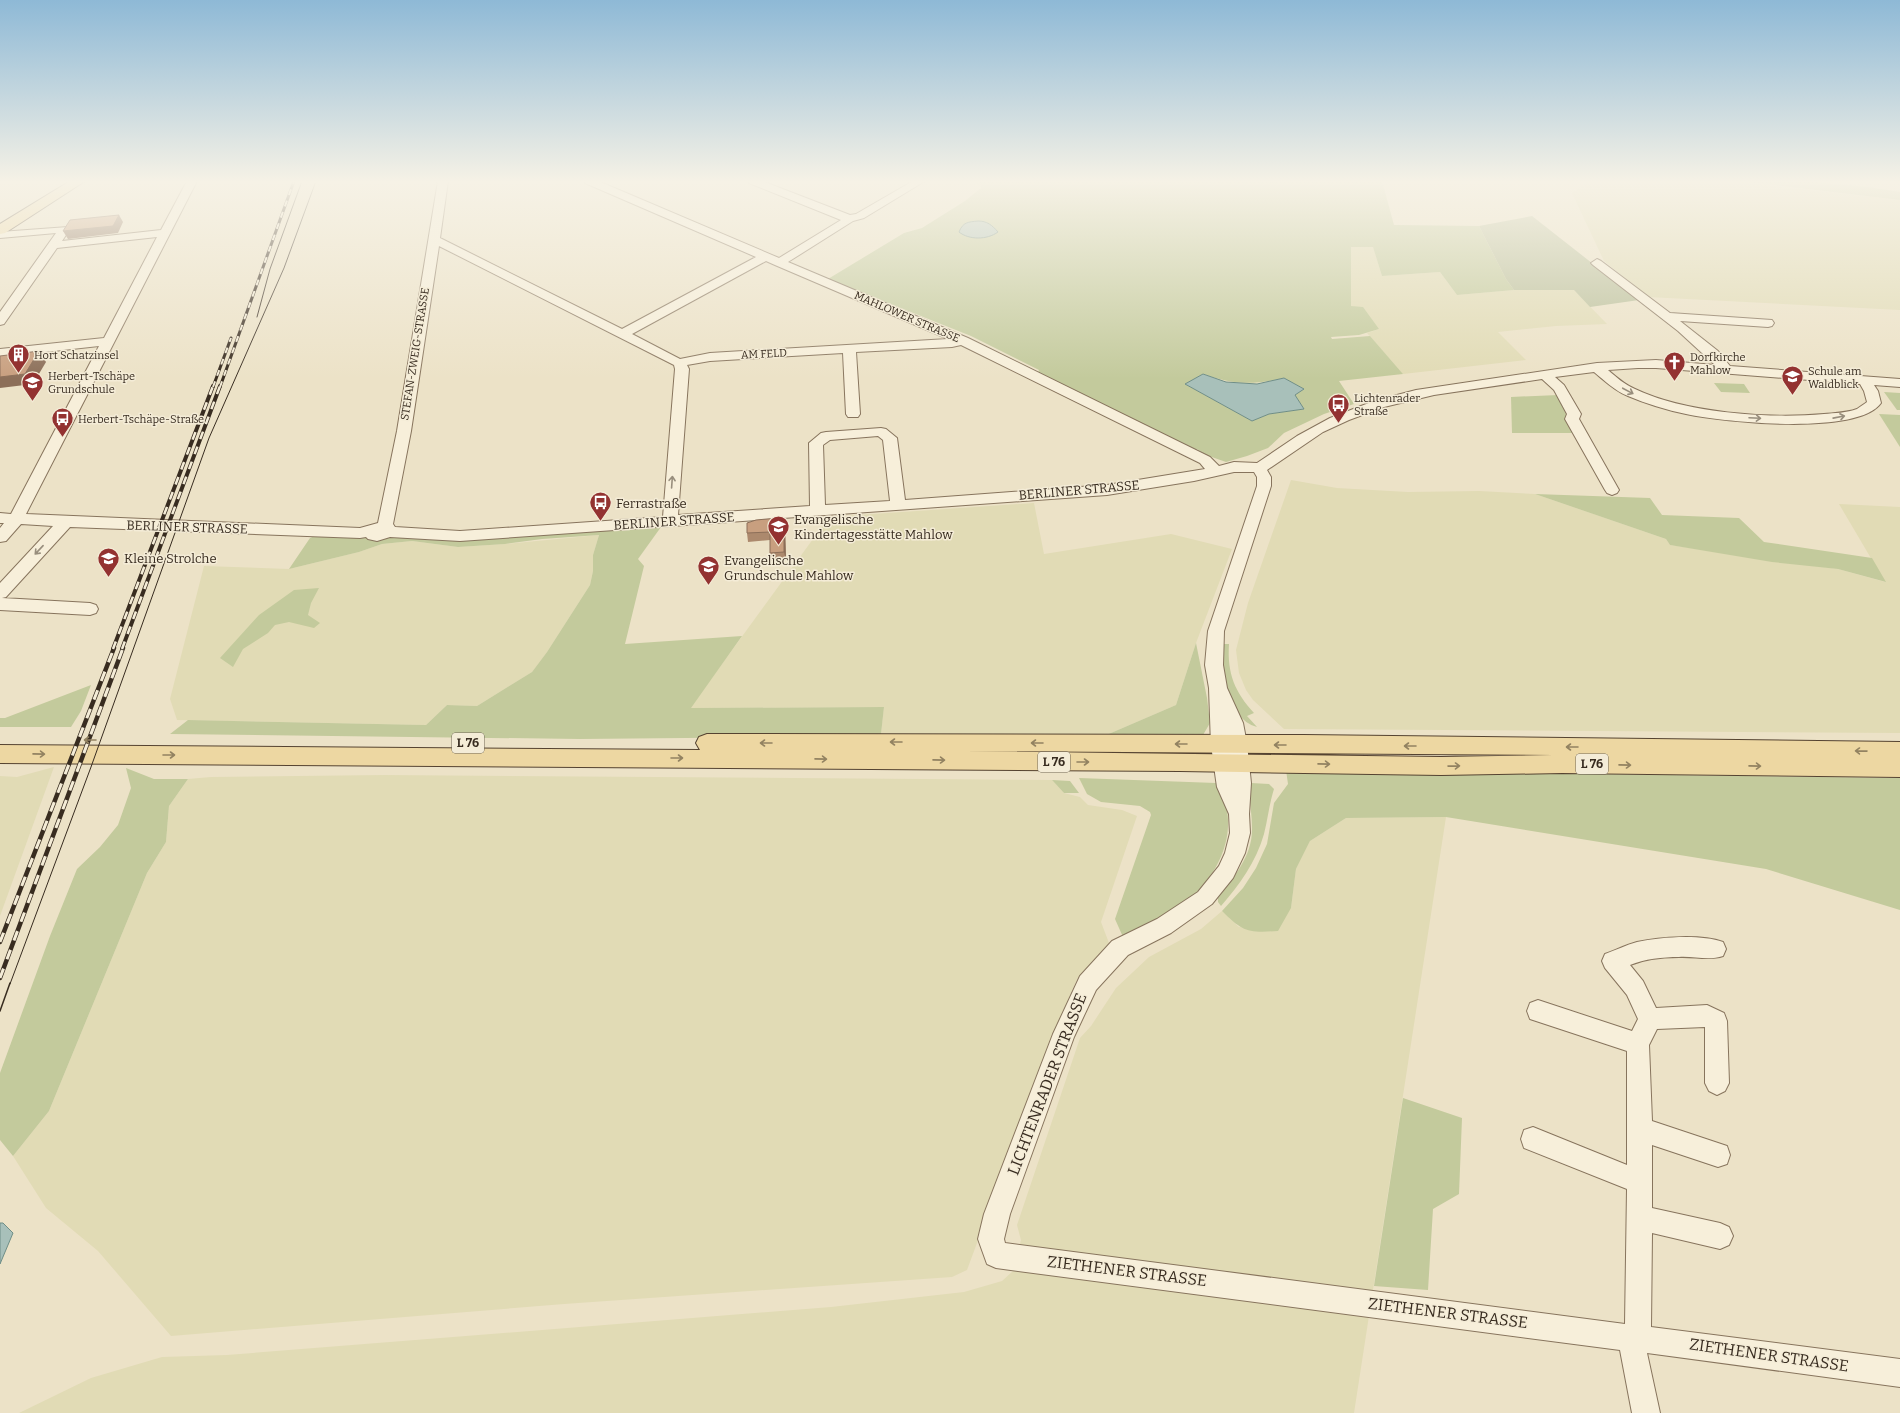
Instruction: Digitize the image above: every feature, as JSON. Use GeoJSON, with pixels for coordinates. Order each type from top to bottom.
{"type":"FeatureCollection","features":[{"type":"Feature","properties":{"kind":"main road","name":"L 76"},"geometry":{"type":"LineString","coordinates":[[0,739],[596,744],[880,742],[1230,754],[1441,766],[1562,764],[1900,768]]}},
{"type":"Feature","properties":{"kind":"main road","name":"L 76"},"geometry":{"type":"LineString","coordinates":[[0,754],[1230,754],[1695,748],[1900,752]]}},
{"type":"Feature","properties":{"kind":"street"},"geometry":{"type":"LineString","coordinates":[[0,321],[51,247]]}},
{"type":"Feature","properties":{"kind":"street"},"geometry":{"type":"LineString","coordinates":[[0,537],[17,519],[22,506],[157,247]]}},
{"type":"Feature","properties":{"kind":"street","name":"STEFAN-ZWEIG-STRASSE"},"geometry":{"type":"LineString","coordinates":[[381,530],[387,519],[404,431],[432,247]]}},
{"type":"Feature","properties":{"kind":"street"},"geometry":{"type":"LineString","coordinates":[[450,247],[623,334],[681,366],[670,521]]}},
{"type":"Feature","properties":{"kind":"street","name":"MAHLOWER STRASSE"},"geometry":{"type":"LineString","coordinates":[[741,247],[963,341],[1205,460],[1216,471]]}},
{"type":"Feature","properties":{"kind":"street"},"geometry":{"type":"LineString","coordinates":[[779,263],[805,247]]}},
{"type":"Feature","properties":{"kind":"street"},"geometry":{"type":"LineString","coordinates":[[623,334],[764,257]]}},
{"type":"Feature","properties":{"kind":"street"},"geometry":{"type":"LineString","coordinates":[[1597,263],[1713,354],[1726,369]]}},
{"type":"Feature","properties":{"kind":"street"},"geometry":{"type":"LineString","coordinates":[[1666,316],[1768,322]]}},
{"type":"Feature","properties":{"kind":"street"},"geometry":{"type":"LineString","coordinates":[[0,353],[108,341]]}},
{"type":"Feature","properties":{"kind":"street","name":"AM FELD"},"geometry":{"type":"LineString","coordinates":[[681,366],[710,357],[952,343],[963,341]]}},
{"type":"Feature","properties":{"kind":"street"},"geometry":{"type":"LineString","coordinates":[[849,349],[853,414]]}},
{"type":"Feature","properties":{"kind":"street"},"geometry":{"type":"LineString","coordinates":[[1259,468],[1267,465],[1295,444],[1320,429],[1361,410],[1416,394],[1597,368],[1638,364],[1726,369],[1900,383]]}},
{"type":"Feature","properties":{"kind":"street"},"geometry":{"type":"LineString","coordinates":[[1597,368],[1622,388],[1635,395],[1670,406],[1706,413],[1761,418],[1819,419],[1837,417],[1865,410],[1874,403],[1871,391],[1864,380]]}},
{"type":"Feature","properties":{"kind":"street"},"geometry":{"type":"LineString","coordinates":[[1545,375],[1559,388],[1574,414],[1572,419],[1612,490]]}},
{"type":"Feature","properties":{"kind":"street"},"geometry":{"type":"LineString","coordinates":[[818,511],[816,443],[826,436],[881,432],[890,438],[898,505]]}},
{"type":"Feature","properties":{"kind":"street","name":"BERLINER STRASSE"},"geometry":{"type":"LineString","coordinates":[[0,518],[66,522],[360,533],[381,530],[460,536],[1107,490],[1242,466],[1259,468]]}},
{"type":"Feature","properties":{"kind":"street","name":"LICHTENRADER STRASSE"},"geometry":{"type":"LineString","coordinates":[[996,1255],[991,1239],[997,1214],[1064,1034],[1088,983],[1120,948],[1164,926],[1205,898],[1226,872],[1238,843],[1240,833],[1239,814],[1227,787],[1230,754],[1214,666],[1216,631],[1264,486],[1264,477],[1259,468]]}},
{"type":"Feature","properties":{"kind":"street"},"geometry":{"type":"LineString","coordinates":[[0,593],[66,522]]}},
{"type":"Feature","properties":{"kind":"street"},"geometry":{"type":"LineString","coordinates":[[0,604],[90,609]]}},
{"type":"Feature","properties":{"kind":"street"},"geometry":{"type":"LineString","coordinates":[[1650,1019],[1635,988],[1613,961],[1637,952],[1679,947],[1715,949]]}},
{"type":"Feature","properties":{"kind":"street"},"geometry":{"type":"LineString","coordinates":[[1538,1011],[1638,1044]]}},
{"type":"Feature","properties":{"kind":"street"},"geometry":{"type":"LineString","coordinates":[[1650,1019],[1708,1016],[1716,1021],[1717,1084]]}},
{"type":"Feature","properties":{"kind":"street"},"geometry":{"type":"LineString","coordinates":[[1646,1413],[1633,1353],[1638,1324],[1640,1129],[1638,1044],[1650,1019]]}},
{"type":"Feature","properties":{"kind":"street"},"geometry":{"type":"LineString","coordinates":[[1640,1129],[1718,1156]]}},
{"type":"Feature","properties":{"kind":"street"},"geometry":{"type":"LineString","coordinates":[[1533,1139],[1639,1182]]}},
{"type":"Feature","properties":{"kind":"street"},"geometry":{"type":"LineString","coordinates":[[1639,1218],[1720,1236]]}},
{"type":"Feature","properties":{"kind":"street","name":"ZIETHENER STRASSE"},"geometry":{"type":"LineString","coordinates":[[996,1255],[1636,1337],[1900,1373]]}},
{"type":"Feature","properties":{"kind":"shaded area"},"geometry":{"type":"Polygon","coordinates":[[[1351,247],[1373,247],[1382,276],[1440,272],[1457,295],[1514,290],[1574,290],[1607,324],[1556,326],[1498,332],[1526,360],[1403,374],[1367,333],[1379,329],[1351,307],[1351,247]]]}},
{"type":"Feature","properties":{"kind":"shaded area"},"geometry":{"type":"Polygon","coordinates":[[[1597,247],[1900,247],[1900,310],[1648,297],[1604,261],[1597,247]]]}},
{"type":"Feature","properties":{"kind":"shaded area"},"geometry":{"type":"Polygon","coordinates":[[[1291,480],[1337,488],[1408,492],[1479,491],[1535,494],[1666,539],[1670,545],[1838,569],[1885,582],[1839,504],[1900,507],[1900,733],[1284,729],[1253,700],[1246,690],[1239,673],[1236,650],[1248,603],[1291,480]]]}},
{"type":"Feature","properties":{"kind":"shaded area"},"geometry":{"type":"Polygon","coordinates":[[[1034,503],[1044,554],[1171,534],[1232,549],[1196,643],[1176,705],[1104,736],[881,734],[884,707],[690,708],[829,517],[1034,503]]]}},
{"type":"Feature","properties":{"kind":"shaded area"},"geometry":{"type":"Polygon","coordinates":[[[599,535],[593,555],[593,571],[590,585],[547,652],[532,672],[477,706],[447,705],[426,725],[177,720],[170,699],[204,566],[289,569],[359,552],[382,544],[412,541],[458,547],[599,535]]]}},
{"type":"Feature","properties":{"kind":"shaded area"},"geometry":{"type":"Polygon","coordinates":[[[54,767],[0,916],[0,776],[17,777],[54,767]]]}},
{"type":"Feature","properties":{"kind":"shaded area"},"geometry":{"type":"Polygon","coordinates":[[[385,775],[1052,780],[1064,793],[1080,797],[1088,805],[1122,810],[1137,816],[1101,922],[1109,943],[1077,979],[1062,1014],[967,1270],[952,1277],[564,1304],[171,1336],[98,1251],[46,1208],[13,1156],[49,1111],[147,873],[166,842],[169,806],[188,779],[211,777],[385,775]]]}},
{"type":"Feature","properties":{"kind":"shaded area"},"geometry":{"type":"Polygon","coordinates":[[[1446,817],[1354,1413],[19,1413],[91,1378],[162,1357],[227,1355],[831,1307],[964,1292],[1002,1281],[1013,1271],[1021,1240],[1017,1225],[1080,1038],[1091,1026],[1116,988],[1149,957],[1201,929],[1222,911],[1239,927],[1291,908],[1296,869],[1310,841],[1346,818],[1446,817]]]}},
{"type":"Feature","properties":{"kind":"green space"},"geometry":{"type":"Polygon","coordinates":[[[881,247],[1490,247],[1506,279],[1514,290],[1457,295],[1440,272],[1382,276],[1373,247],[1351,247],[1351,306],[1363,307],[1379,329],[1359,335],[1331,337],[1332,339],[1370,336],[1403,374],[1339,381],[1354,404],[1324,414],[1284,433],[1268,448],[1226,462],[1206,455],[1197,449],[1195,451],[1037,374],[1039,370],[971,336],[828,279],[881,247]],[[1203,374],[1185,384],[1252,421],[1269,414],[1304,409],[1295,395],[1304,389],[1284,378],[1253,383],[1225,380],[1203,374]]]}},
{"type":"Feature","properties":{"kind":"green space"},"geometry":{"type":"Polygon","coordinates":[[[1490,247],[1571,247],[1639,300],[1590,307],[1574,290],[1514,290],[1506,279],[1490,247]]]}},
{"type":"Feature","properties":{"kind":"green space"},"geometry":{"type":"Polygon","coordinates":[[[1714,383],[1744,384],[1750,393],[1721,392],[1714,383]]]}},
{"type":"Feature","properties":{"kind":"green space"},"geometry":{"type":"Polygon","coordinates":[[[1884,392],[1900,393],[1900,410],[1897,410],[1884,392]]]}},
{"type":"Feature","properties":{"kind":"green space"},"geometry":{"type":"Polygon","coordinates":[[[1558,395],[1574,433],[1512,433],[1511,397],[1558,395]]]}},
{"type":"Feature","properties":{"kind":"green space"},"geometry":{"type":"Polygon","coordinates":[[[1879,414],[1900,415],[1900,447],[1879,414]]]}},
{"type":"Feature","properties":{"kind":"green space"},"geometry":{"type":"Polygon","coordinates":[[[1535,494],[1650,498],[1662,515],[1739,518],[1764,542],[1872,558],[1886,582],[1838,569],[1772,562],[1670,545],[1666,539],[1535,494]]]}},
{"type":"Feature","properties":{"kind":"green space"},"geometry":{"type":"Polygon","coordinates":[[[661,527],[638,559],[644,566],[625,644],[742,636],[691,708],[884,707],[881,734],[802,737],[580,739],[170,734],[188,720],[426,725],[447,705],[477,706],[532,672],[547,652],[590,585],[593,571],[593,555],[599,535],[458,547],[412,541],[382,544],[359,552],[289,569],[310,538],[317,535],[369,538],[661,527]]]}},
{"type":"Feature","properties":{"kind":"green space"},"geometry":{"type":"Polygon","coordinates":[[[319,588],[311,603],[308,615],[320,623],[314,628],[289,622],[275,625],[268,633],[243,649],[233,667],[220,658],[259,615],[294,590],[319,588]]]}},
{"type":"Feature","properties":{"kind":"green space"},"geometry":{"type":"Polygon","coordinates":[[[1196,643],[1207,698],[1210,723],[1203,735],[1178,738],[1104,736],[1176,705],[1196,643]]]}},
{"type":"Feature","properties":{"kind":"green space"},"geometry":{"type":"Polygon","coordinates":[[[1222,644],[1229,644],[1229,664],[1234,682],[1242,698],[1254,713],[1247,716],[1257,727],[1246,722],[1238,714],[1232,704],[1226,680],[1222,644]]]}},
{"type":"Feature","properties":{"kind":"green space"},"geometry":{"type":"Polygon","coordinates":[[[91,685],[81,711],[71,727],[0,727],[0,718],[5,718],[91,685]]]}},
{"type":"Feature","properties":{"kind":"green space"},"geometry":{"type":"Polygon","coordinates":[[[126,768],[154,779],[188,779],[169,806],[166,842],[147,873],[49,1111],[13,1156],[0,1140],[0,1073],[50,936],[77,869],[100,847],[118,825],[131,788],[126,768]]]}},
{"type":"Feature","properties":{"kind":"green space"},"geometry":{"type":"Polygon","coordinates":[[[1286,770],[1900,778],[1900,910],[1766,869],[1446,817],[1346,818],[1310,841],[1296,869],[1291,908],[1278,931],[1260,932],[1247,930],[1235,923],[1222,911],[1243,888],[1256,868],[1267,844],[1274,803],[1288,784],[1286,770]]]}},
{"type":"Feature","properties":{"kind":"green space"},"geometry":{"type":"Polygon","coordinates":[[[1079,778],[1216,783],[1225,801],[1228,820],[1227,839],[1221,857],[1212,874],[1200,889],[1185,903],[1169,914],[1123,937],[1115,919],[1151,815],[1150,812],[1140,806],[1101,802],[1087,794],[1079,778]]]}},
{"type":"Feature","properties":{"kind":"green space"},"geometry":{"type":"Polygon","coordinates":[[[1052,780],[1070,781],[1079,793],[1064,793],[1052,780]]]}},
{"type":"Feature","properties":{"kind":"green space"},"geometry":{"type":"Polygon","coordinates":[[[1251,783],[1269,784],[1274,789],[1264,834],[1257,854],[1247,872],[1221,906],[1218,902],[1218,898],[1236,874],[1246,856],[1249,847],[1252,827],[1250,800],[1251,783]]]}},
{"type":"Feature","properties":{"kind":"green space"},"geometry":{"type":"Polygon","coordinates":[[[1403,1098],[1462,1118],[1459,1194],[1433,1209],[1428,1290],[1374,1286],[1403,1098]]]}},
{"type":"Feature","properties":{"kind":"water"},"geometry":{"type":"Polygon","coordinates":[[[1203,374],[1226,382],[1257,384],[1284,378],[1304,389],[1295,395],[1304,409],[1269,414],[1252,421],[1185,384],[1203,374]]]}},
{"type":"Feature","properties":{"kind":"water"},"geometry":{"type":"Polygon","coordinates":[[[0,1223],[3,1223],[13,1233],[0,1264],[0,1223]]]}},
{"type":"Feature","properties":{"kind":"building"},"geometry":{"type":"Polygon","coordinates":[[[39,351],[25,374],[0,377],[0,356],[39,351]]]}},
{"type":"Feature","properties":{"kind":"building"},"geometry":{"type":"Polygon","coordinates":[[[778,518],[778,521],[784,520],[784,552],[770,553],[770,532],[747,533],[747,523],[756,520],[778,518]]]}},
{"type":"Feature","properties":{"kind":"tram line"},"geometry":{"type":"LineString","coordinates":[[257,317],[270,269],[278,247]]}},
{"type":"Feature","properties":{"kind":"tram line"},"geometry":{"type":"LineString","coordinates":[[10,984],[91,767],[209,438],[284,268],[292,247]]}},
{"type":"Feature","properties":{"kind":"tram line"},"geometry":{"type":"LineString","coordinates":[[0,1011],[10,983]]}},
{"type":"Feature","properties":{"kind":"railway"},"geometry":{"type":"LineString","coordinates":[[220,387],[270,247]]}},
{"type":"Feature","properties":{"kind":"railway"},"geometry":{"type":"LineString","coordinates":[[213,387],[231,338]]}},
{"type":"Feature","properties":{"kind":"railway"},"geometry":{"type":"LineString","coordinates":[[113,649],[213,386]]}},
{"type":"Feature","properties":{"kind":"railway"},"geometry":{"type":"LineString","coordinates":[[122,649],[220,386]]}},
{"type":"Feature","properties":{"kind":"railway"},"geometry":{"type":"LineString","coordinates":[[0,942],[114,648]]}},
{"type":"Feature","properties":{"kind":"railway"},"geometry":{"type":"LineString","coordinates":[[0,978],[123,648]]}},
{"type":"Feature","properties":{"kind":"place","name":"Hort Schatzinsel"},"geometry":{"type":"Point","coordinates":[18,374]}},
{"type":"Feature","properties":{"kind":"place","name":"Dorfkirche Mahlow"},"geometry":{"type":"Point","coordinates":[1674,382]}},
{"type":"Feature","properties":{"kind":"place","name":"Schule am Waldblick"},"geometry":{"type":"Point","coordinates":[1793,396]}},
{"type":"Feature","properties":{"kind":"place","name":"Herbert-Tschäpe Grundschule"},"geometry":{"type":"Point","coordinates":[33,402]}},
{"type":"Feature","properties":{"kind":"place","name":"Lichtenrader Straße"},"geometry":{"type":"Point","coordinates":[1338,424]}},
{"type":"Feature","properties":{"kind":"place","name":"Herbert-Tschäpe-Straße"},"geometry":{"type":"Point","coordinates":[63,438]}},
{"type":"Feature","properties":{"kind":"place","name":"Ferrastraße"},"geometry":{"type":"Point","coordinates":[601,522]}},
{"type":"Feature","properties":{"kind":"place","name":"Evangelische Kindertagesstätte Mahlow"},"geometry":{"type":"Point","coordinates":[778,546]}},
{"type":"Feature","properties":{"kind":"place","name":"Kleine Strolche"},"geometry":{"type":"Point","coordinates":[108,578]}},
{"type":"Feature","properties":{"kind":"place","name":"Evangelische Grundschule Mahlow"},"geometry":{"type":"Point","coordinates":[708,586]}}]}
